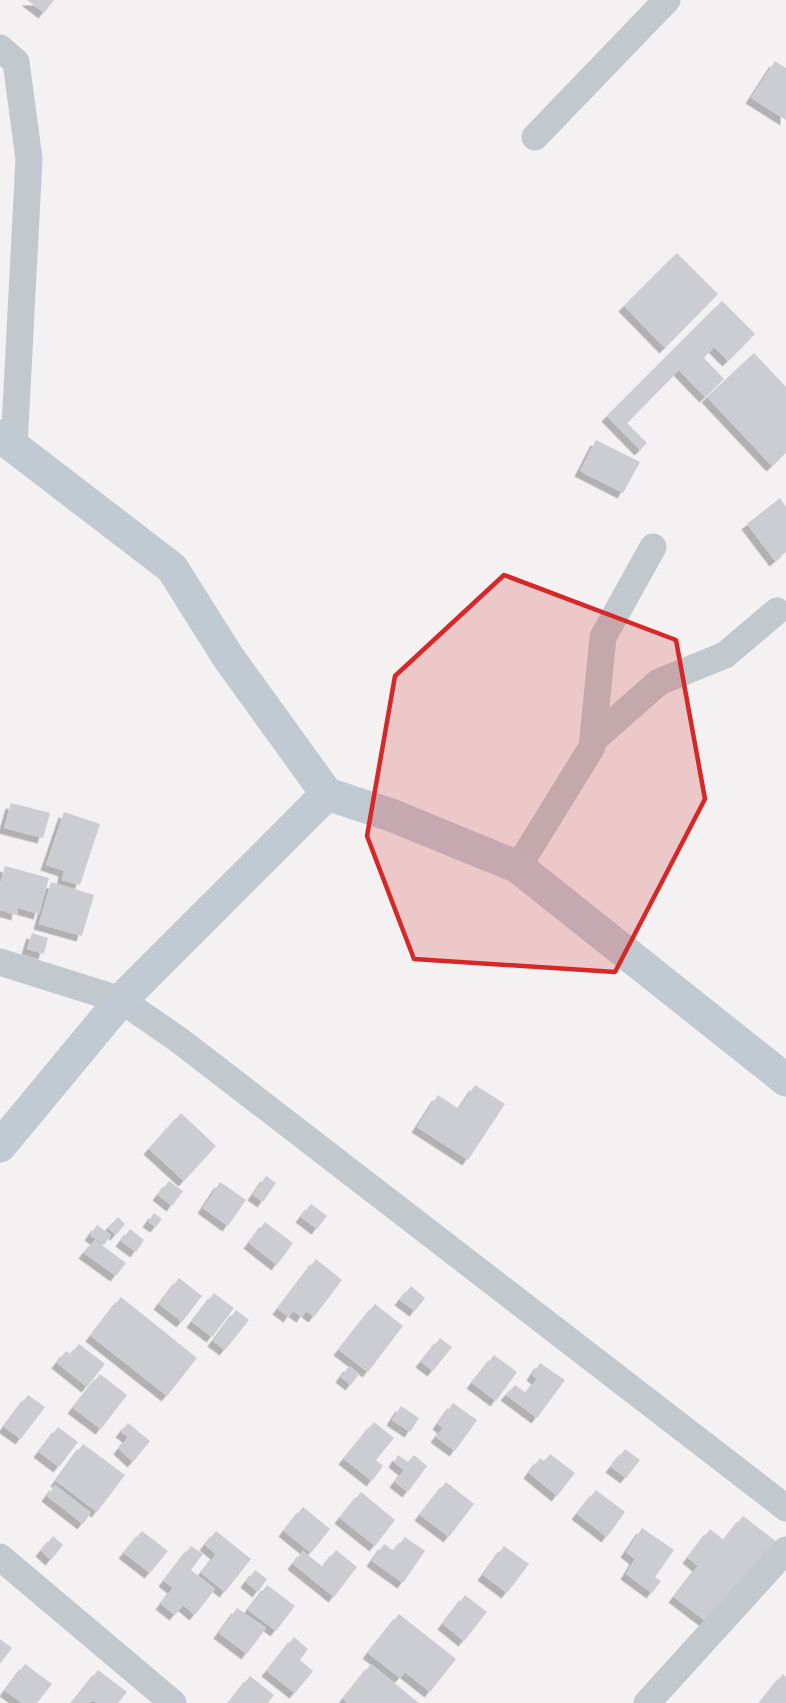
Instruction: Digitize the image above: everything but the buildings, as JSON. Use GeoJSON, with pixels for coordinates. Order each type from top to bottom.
{"type":"FeatureCollection","features":[{"type":"Feature","properties":{"kind":"street"},"geometry":{"type":"LineString","coordinates":[[535,137],[667,0]]}},
{"type":"Feature","properties":{"kind":"street"},"geometry":{"type":"LineString","coordinates":[[5,64],[29,159],[7,441],[172,568],[228,657],[327,794],[391,815],[518,867],[786,1080]]}},
{"type":"Feature","properties":{"kind":"street"},"geometry":{"type":"LineString","coordinates":[[518,867],[592,747],[603,637],[653,547]]}},
{"type":"Feature","properties":{"kind":"street"},"geometry":{"type":"LineString","coordinates":[[593,740],[659,682],[725,655],[777,611]]}},
{"type":"Feature","properties":{"kind":"street"},"geometry":{"type":"LineString","coordinates":[[0,1146],[121,1000],[327,794]]}},
{"type":"Feature","properties":{"kind":"street"},"geometry":{"type":"LineString","coordinates":[[0,962],[121,1000],[179,1040],[786,1508]]}},
{"type":"Feature","properties":{"kind":"street"},"geometry":{"type":"LineString","coordinates":[[647,1703],[786,1550]]}},
{"type":"Feature","properties":{"kind":"street"},"geometry":{"type":"LineString","coordinates":[[0,1557],[173,1703]]}},
{"type":"Feature","properties":{"kind":"highlighted area"},"geometry":{"type":"Polygon","coordinates":[[[504,575],[676,640],[705,799],[615,972],[414,959],[367,836],[395,676],[504,575]]]}}]}
